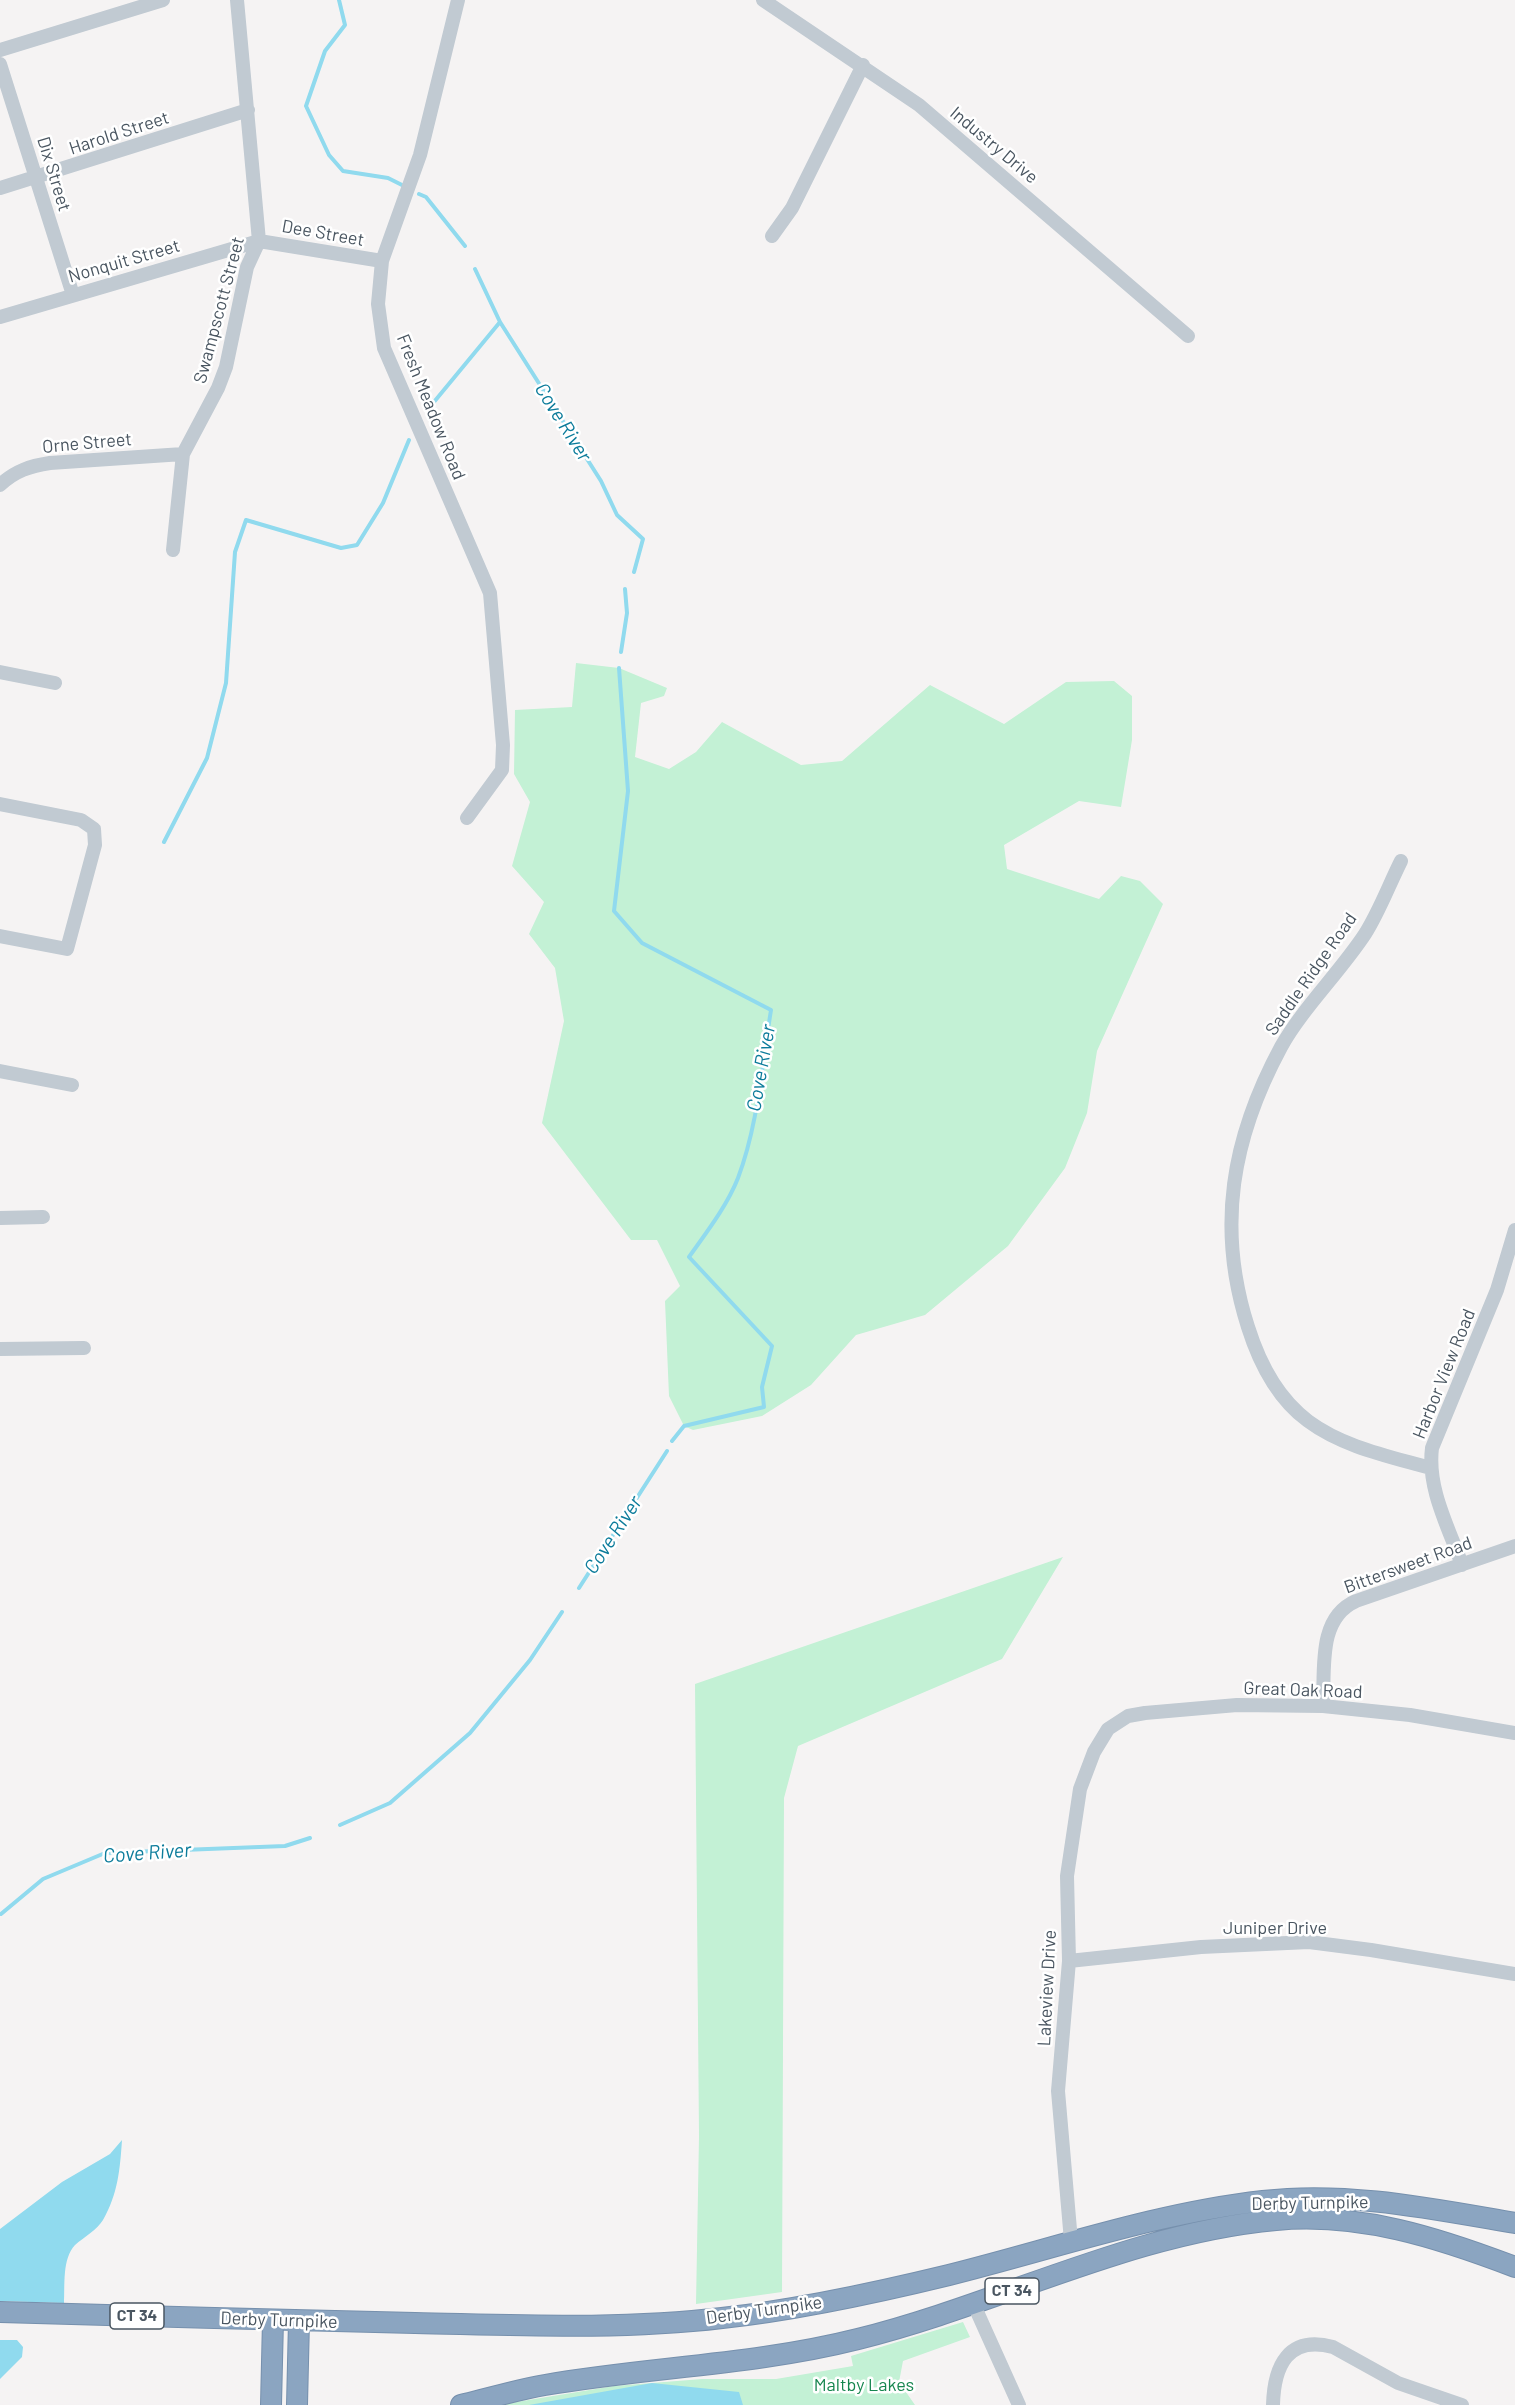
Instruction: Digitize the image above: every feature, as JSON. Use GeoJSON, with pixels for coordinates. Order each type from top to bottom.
{"type":"FeatureCollection","features":[{"type":"Feature","properties":{"kind":"highway","name":"Derby Turnpike"},"geometry":{"type":"LineString","coordinates":[[0,2312],[299,2321],[594,2325],[722,2318],[848,2297],[950,2274],[1071,2241],[1210,2208],[1267,2200],[1370,2201],[1515,2223]]}},
{"type":"Feature","properties":{"kind":"highway","name":"Derby Turnpike"},"geometry":{"type":"LineString","coordinates":[[460,2405],[545,2385],[770,2358],[859,2339],[974,2304],[1130,2250],[1204,2230],[1277,2220],[1345,2221],[1408,2231],[1515,2267]]}},
{"type":"Feature","properties":{"kind":"highway"},"geometry":{"type":"LineString","coordinates":[[271,2405],[273,2320]]}},
{"type":"Feature","properties":{"kind":"highway"},"geometry":{"type":"LineString","coordinates":[[297,2405],[299,2321]]}},
{"type":"Feature","properties":{"kind":"street"},"geometry":{"type":"LineString","coordinates":[[0,50],[163,0]]}},
{"type":"Feature","properties":{"kind":"street","name":"Swampscott Street"},"geometry":{"type":"LineString","coordinates":[[173,550],[183,454],[218,388],[226,367],[247,267],[258,241],[237,0]]}},
{"type":"Feature","properties":{"kind":"street","name":"Fresh Meadow Road"},"geometry":{"type":"LineString","coordinates":[[458,0],[420,155],[382,261],[378,304],[384,348],[490,593],[494,615],[503,744],[502,770],[467,818]]}},
{"type":"Feature","properties":{"kind":"street","name":"Industry Drive"},"geometry":{"type":"LineString","coordinates":[[763,0],[863,65],[927,112],[1188,336]]}},
{"type":"Feature","properties":{"kind":"street","name":"Dix Street"},"geometry":{"type":"LineString","coordinates":[[0,64],[73,295]]}},
{"type":"Feature","properties":{"kind":"street"},"geometry":{"type":"LineString","coordinates":[[772,236],[792,208],[863,65]]}},
{"type":"Feature","properties":{"kind":"street","name":"Harold Street"},"geometry":{"type":"LineString","coordinates":[[0,188],[248,110]]}},
{"type":"Feature","properties":{"kind":"street","name":"Dee Street"},"geometry":{"type":"LineString","coordinates":[[258,241],[382,261]]}},
{"type":"Feature","properties":{"kind":"street","name":"Nonquit Street"},"geometry":{"type":"LineString","coordinates":[[0,317],[258,241]]}},
{"type":"Feature","properties":{"kind":"street","name":"Orne Street"},"geometry":{"type":"LineString","coordinates":[[0,485],[10,475],[28,466],[183,454]]}},
{"type":"Feature","properties":{"kind":"street"},"geometry":{"type":"LineString","coordinates":[[0,672],[56,683]]}},
{"type":"Feature","properties":{"kind":"street"},"geometry":{"type":"LineString","coordinates":[[0,804],[81,820],[94,829],[95,845],[67,949],[0,936]]}},
{"type":"Feature","properties":{"kind":"street","name":"Saddle Ridge Road"},"geometry":{"type":"LineString","coordinates":[[1401,861],[1365,933],[1282,1046],[1246,1123],[1237,1159],[1229,1223],[1237,1293],[1253,1343],[1276,1389],[1307,1420],[1344,1442],[1430,1468]]}},
{"type":"Feature","properties":{"kind":"street"},"geometry":{"type":"LineString","coordinates":[[0,1071],[72,1085]]}},
{"type":"Feature","properties":{"kind":"street"},"geometry":{"type":"LineString","coordinates":[[0,1218],[42,1217]]}},
{"type":"Feature","properties":{"kind":"street","name":"Harbor View Road"},"geometry":{"type":"LineString","coordinates":[[1462,1565],[1433,1486],[1430,1468],[1432,1448],[1497,1290],[1515,1230]]}},
{"type":"Feature","properties":{"kind":"street"},"geometry":{"type":"LineString","coordinates":[[0,1349],[84,1348]]}},
{"type":"Feature","properties":{"kind":"street","name":"Bittersweet Road"},"geometry":{"type":"LineString","coordinates":[[1323,1706],[1326,1642],[1332,1623],[1339,1611],[1356,1601],[1515,1546]]}},
{"type":"Feature","properties":{"kind":"street","name":"Great Oak Road"},"geometry":{"type":"LineString","coordinates":[[1100,1741],[1114,1724],[1136,1714],[1238,1705],[1323,1706],[1410,1715],[1515,1733]]}},
{"type":"Feature","properties":{"kind":"street","name":"Lakeview Drive"},"geometry":{"type":"LineString","coordinates":[[1071,2241],[1058,2091],[1069,1961],[1067,1876],[1076,1809],[1087,1768],[1100,1741]]}},
{"type":"Feature","properties":{"kind":"street","name":"Juniper Drive"},"geometry":{"type":"LineString","coordinates":[[1069,1961],[1201,1947],[1309,1942],[1515,1974]]}},
{"type":"Feature","properties":{"kind":"street"},"geometry":{"type":"LineString","coordinates":[[974,2304],[1019,2405]]}},
{"type":"Feature","properties":{"kind":"street"},"geometry":{"type":"LineString","coordinates":[[1273,2405],[1274,2381],[1278,2368],[1286,2357],[1295,2349],[1322,2344],[1333,2347],[1398,2383],[1462,2405]]}},
{"type":"Feature","properties":{"kind":"green space"},"geometry":{"type":"Polygon","coordinates":[[[576,663],[619,668],[667,688],[664,696],[641,703],[635,757],[669,769],[696,752],[722,722],[801,765],[842,761],[930,685],[1004,724],[1066,682],[1114,681],[1132,696],[1132,740],[1121,807],[1079,801],[1004,845],[1007,869],[1099,899],[1121,876],[1140,881],[1163,904],[1097,1051],[1087,1113],[1065,1168],[1008,1246],[925,1315],[856,1335],[811,1385],[762,1416],[693,1430],[684,1426],[669,1396],[665,1301],[680,1286],[657,1240],[631,1240],[542,1123],[564,1021],[555,968],[529,934],[544,902],[512,866],[530,802],[514,774],[515,710],[572,707],[576,663]]]}},
{"type":"Feature","properties":{"kind":"green space"},"geometry":{"type":"Polygon","coordinates":[[[1063,1557],[1002,1659],[798,1746],[784,1798],[782,2292],[696,2304],[699,2136],[695,1684],[1063,1557]]]}},
{"type":"Feature","properties":{"kind":"green space","name":"Maltby Lakes"},"geometry":{"type":"Polygon","coordinates":[[[963,2322],[970,2337],[903,2361],[899,2382],[915,2405],[498,2405],[614,2386],[702,2379],[776,2379],[853,2366],[851,2356],[963,2322]]]}},
{"type":"Feature","properties":{"kind":"water"},"geometry":{"type":"Polygon","coordinates":[[[122,2140],[117,2181],[108,2210],[100,2224],[75,2245],[68,2257],[64,2303],[0,2301],[0,2229],[62,2182],[110,2154],[122,2140]]]}},
{"type":"Feature","properties":{"kind":"water"},"geometry":{"type":"Polygon","coordinates":[[[0,2340],[17,2340],[23,2347],[22,2357],[0,2379],[0,2340]]]}},
{"type":"Feature","properties":{"kind":"water"},"geometry":{"type":"Polygon","coordinates":[[[652,2383],[739,2392],[743,2405],[529,2405],[652,2383]]]}},
{"type":"Feature","properties":{"kind":"waterway","name":"Cove River"},"geometry":{"type":"LineString","coordinates":[[339,0],[345,25],[325,51],[306,106],[329,155],[343,171],[388,178],[404,186]]}},
{"type":"Feature","properties":{"kind":"waterway","name":"Cove River"},"geometry":{"type":"LineString","coordinates":[[419,194],[426,197],[465,246]]}},
{"type":"Feature","properties":{"kind":"waterway","name":"Cove River"},"geometry":{"type":"LineString","coordinates":[[475,269],[500,322],[601,481],[617,515],[643,539],[634,572]]}},
{"type":"Feature","properties":{"kind":"waterway"},"geometry":{"type":"LineString","coordinates":[[429,408],[500,322]]}},
{"type":"Feature","properties":{"kind":"waterway"},"geometry":{"type":"LineString","coordinates":[[164,842],[207,758],[226,683],[235,552],[246,520],[341,548],[357,545],[383,503],[409,440]]}},
{"type":"Feature","properties":{"kind":"waterway","name":"Cove River"},"geometry":{"type":"LineString","coordinates":[[621,652],[627,613],[625,589]]}},
{"type":"Feature","properties":{"kind":"waterway","name":"Cove River"},"geometry":{"type":"LineString","coordinates":[[619,668],[628,791],[614,911],[642,943],[771,1010],[759,1095],[745,1158],[728,1199],[689,1257],[772,1346],[762,1387],[764,1407],[684,1426],[672,1441]]}},
{"type":"Feature","properties":{"kind":"waterway","name":"Cove River"},"geometry":{"type":"LineString","coordinates":[[579,1588],[667,1451]]}},
{"type":"Feature","properties":{"kind":"waterway","name":"Cove River"},"geometry":{"type":"LineString","coordinates":[[340,1825],[390,1803],[470,1733],[530,1660],[562,1612]]}},
{"type":"Feature","properties":{"kind":"waterway","name":"Cove River"},"geometry":{"type":"LineString","coordinates":[[1,1914],[43,1879],[105,1853],[285,1846],[310,1838]]}}]}
